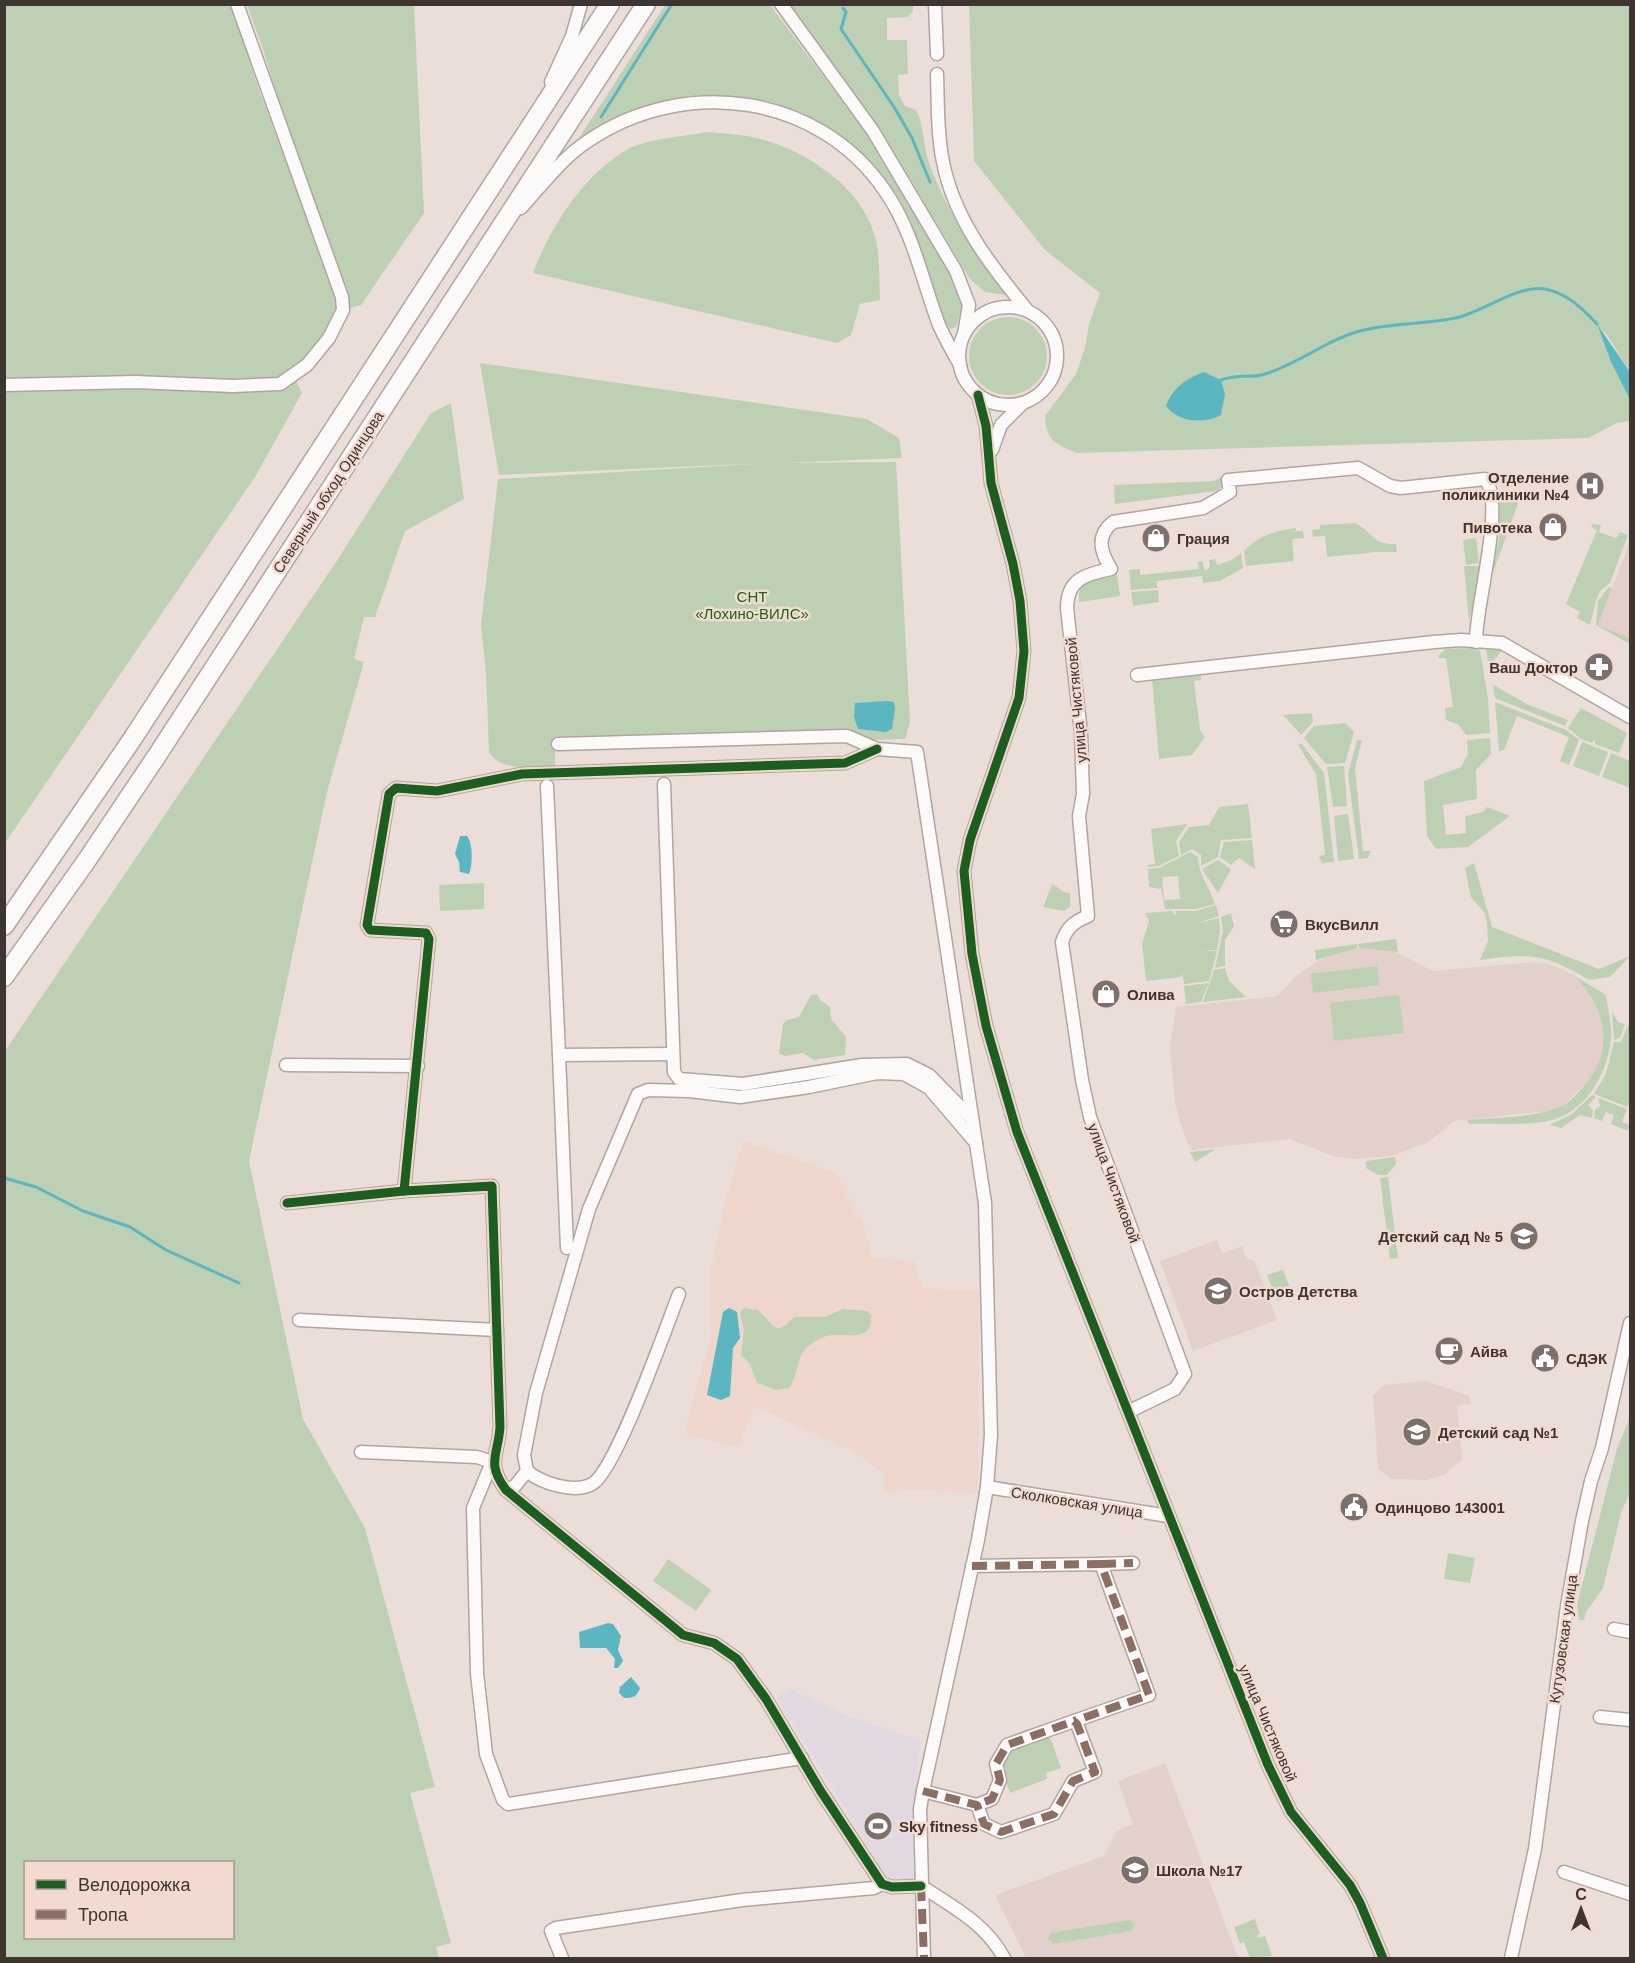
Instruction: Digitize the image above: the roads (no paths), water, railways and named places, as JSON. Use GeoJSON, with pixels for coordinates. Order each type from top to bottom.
{"type":"FeatureCollection","features":[{"type":"Feature","properties":{"kind":"highway","name":"Северный обход Одинцова"},"geometry":{"type":"LineString","coordinates":[[4,926],[133,738],[610,4]]}},
{"type":"Feature","properties":{"kind":"highway","name":"Северный обход Одинцова"},"geometry":{"type":"LineString","coordinates":[[4,977],[132,793],[646,4]]}},
{"type":"Feature","properties":{"kind":"street"},"geometry":{"type":"LineString","coordinates":[[4,385],[135,382],[233,386],[280,384],[307,365],[329,338],[343,310],[342,297],[237,4]]}},
{"type":"Feature","properties":{"kind":"street"},"geometry":{"type":"LineString","coordinates":[[531,125],[572,36],[580,4]]}},
{"type":"Feature","properties":{"kind":"street"},"geometry":{"type":"LineString","coordinates":[[781,4],[873,131],[956,271],[969,305],[959,352],[960,365]]}},
{"type":"Feature","properties":{"kind":"street"},"geometry":{"type":"LineString","coordinates":[[935,4],[937,54]]}},
{"type":"Feature","properties":{"kind":"street"},"geometry":{"type":"LineString","coordinates":[[937,74],[940,139],[947,182],[981,250],[1027,310],[1047,324],[1055,339],[1058,354],[1056,371],[1048,385],[1037,397],[1022,404],[1001,425],[989,460]]}},
{"type":"Feature","properties":{"kind":"street"},"geometry":{"type":"LineString","coordinates":[[485,250],[556,168],[586,142],[618,123],[671,105],[724,101],[785,112],[814,126],[842,144],[868,168],[897,210],[940,326],[960,365],[964,379],[978,395],[995,404],[1022,404]]}},
{"type":"Feature","properties":{"kind":"street"},"geometry":{"type":"LineString","coordinates":[[964,334],[980,315],[995,308],[1011,307],[1027,310]]}},
{"type":"Feature","properties":{"kind":"street","name":"улица Чистяковой"},"geometry":{"type":"LineString","coordinates":[[978,395],[986,426],[991,483],[1018,592],[1023,651],[1019,698],[970,840],[964,871],[972,954],[986,1026],[1017,1132],[1278,1789],[1307,1835],[1350,1885],[1360,1903],[1383,1959]]}},
{"type":"Feature","properties":{"kind":"street","name":"улица Чистяковой"},"geometry":{"type":"LineString","coordinates":[[1128,1412],[1175,1389],[1185,1374],[1090,1117],[1077,1046],[1062,942],[1065,931],[1075,921],[1088,916],[1078,816],[1083,794],[1081,733],[1067,608],[1068,592],[1080,578],[1111,569],[1104,557],[1101,544],[1103,530],[1113,522],[1203,508],[1230,492],[1228,480],[1358,468],[1390,486],[1401,488],[1485,479],[1492,494],[1491,544],[1476,624],[1476,642]]}},
{"type":"Feature","properties":{"kind":"street"},"geometry":{"type":"LineString","coordinates":[[1137,675],[1434,642],[1502,643],[1511,646],[1630,717]]}},
{"type":"Feature","properties":{"kind":"street"},"geometry":{"type":"LineString","coordinates":[[558,744],[847,736],[877,749],[917,752],[985,1203],[990,1434],[987,1487],[972,1566],[922,1791],[921,1886],[924,1959]]}},
{"type":"Feature","properties":{"kind":"street"},"geometry":{"type":"LineString","coordinates":[[404,1191],[429,939],[426,933],[370,930],[367,925],[389,794],[396,788],[437,791],[522,774],[845,763],[877,749]]}},
{"type":"Feature","properties":{"kind":"street"},"geometry":{"type":"LineString","coordinates":[[664,784],[673,1054],[674,1072],[679,1080],[743,1084],[862,1065],[907,1064],[929,1075],[973,1119]]}},
{"type":"Feature","properties":{"kind":"street"},"geometry":{"type":"LineString","coordinates":[[547,786],[567,1248]]}},
{"type":"Feature","properties":{"kind":"street"},"geometry":{"type":"LineString","coordinates":[[560,1055],[673,1054]]}},
{"type":"Feature","properties":{"kind":"street"},"geometry":{"type":"LineString","coordinates":[[286,1065],[418,1066]]}},
{"type":"Feature","properties":{"kind":"street"},"geometry":{"type":"LineString","coordinates":[[679,1294],[623,1433],[602,1475],[591,1485],[567,1487],[532,1476],[527,1471],[524,1455],[536,1393],[555,1322],[589,1209],[638,1094],[648,1090],[689,1091],[740,1097],[809,1087],[877,1073],[904,1074],[929,1088],[976,1144]]}},
{"type":"Feature","properties":{"kind":"street"},"geometry":{"type":"LineString","coordinates":[[287,1203],[404,1191],[492,1186],[500,1427],[492,1462],[473,1508],[477,1673],[486,1754],[503,1800],[508,1804],[802,1758]]}},
{"type":"Feature","properties":{"kind":"street"},"geometry":{"type":"LineString","coordinates":[[299,1320],[497,1330]]}},
{"type":"Feature","properties":{"kind":"street","name":"Кутузовская улица"},"geometry":{"type":"LineString","coordinates":[[1511,1959],[1535,1849],[1566,1617],[1582,1521],[1591,1481],[1602,1448],[1630,1323]]}},
{"type":"Feature","properties":{"kind":"street"},"geometry":{"type":"LineString","coordinates":[[361,1452],[477,1456],[492,1462]]}},
{"type":"Feature","properties":{"kind":"street"},"geometry":{"type":"LineString","coordinates":[[492,1462],[497,1479],[506,1490],[683,1635],[714,1643],[727,1650],[766,1699],[882,1884],[892,1887],[921,1886],[960,1910],[983,1929],[996,1942],[1004,1959]]}},
{"type":"Feature","properties":{"kind":"street"},"geometry":{"type":"LineString","coordinates":[[506,1490],[515,1486],[527,1471]]}},
{"type":"Feature","properties":{"kind":"street","name":"Сколковская улица"},"geometry":{"type":"LineString","coordinates":[[987,1487],[1168,1516]]}},
{"type":"Feature","properties":{"kind":"street"},"geometry":{"type":"LineString","coordinates":[[972,1566],[1133,1563]]}},
{"type":"Feature","properties":{"kind":"street"},"geometry":{"type":"LineString","coordinates":[[922,1791],[977,1805],[992,1799],[1000,1779],[996,1764],[1007,1745],[1149,1695],[1101,1564]]}},
{"type":"Feature","properties":{"kind":"street"},"geometry":{"type":"LineString","coordinates":[[1614,1629],[1630,1632]]}},
{"type":"Feature","properties":{"kind":"street"},"geometry":{"type":"LineString","coordinates":[[1600,1717],[1630,1720]]}},
{"type":"Feature","properties":{"kind":"street"},"geometry":{"type":"LineString","coordinates":[[977,1805],[984,1824],[1001,1832],[1056,1813],[1073,1781],[1095,1772],[1074,1721]]}},
{"type":"Feature","properties":{"kind":"street"},"geometry":{"type":"LineString","coordinates":[[1564,1872],[1630,1894]]}},
{"type":"Feature","properties":{"kind":"street"},"geometry":{"type":"LineString","coordinates":[[562,1959],[550,1931],[556,1928],[742,1900],[874,1888],[882,1884]]}},
{"type":"Feature","properties":{"kind":"water"},"geometry":{"type":"Polygon","coordinates":[[[1597,324],[1630,372],[1630,400],[1611,362],[1597,324]]]}},
{"type":"Feature","properties":{"kind":"water"},"geometry":{"type":"Polygon","coordinates":[[[1204,372],[1221,380],[1225,394],[1221,415],[1200,421],[1185,419],[1171,412],[1166,406],[1176,389],[1204,372]]]}},
{"type":"Feature","properties":{"kind":"water"},"geometry":{"type":"Polygon","coordinates":[[[894,702],[892,729],[886,732],[858,729],[854,717],[855,703],[894,702]]]}},
{"type":"Feature","properties":{"kind":"water"},"geometry":{"type":"Polygon","coordinates":[[[460,836],[467,836],[469,839],[472,860],[469,874],[460,872],[455,854],[460,836]]]}},
{"type":"Feature","properties":{"kind":"water"},"geometry":{"type":"Polygon","coordinates":[[[729,1308],[737,1312],[740,1338],[733,1348],[730,1396],[721,1400],[707,1395],[723,1312],[729,1308]]]}},
{"type":"Feature","properties":{"kind":"water"},"geometry":{"type":"Polygon","coordinates":[[[608,1623],[613,1624],[621,1636],[618,1650],[623,1661],[618,1668],[614,1668],[615,1659],[606,1648],[580,1648],[579,1632],[608,1623]]]}},
{"type":"Feature","properties":{"kind":"water"},"geometry":{"type":"Polygon","coordinates":[[[631,1677],[640,1688],[634,1696],[624,1698],[619,1693],[620,1687],[631,1677]]]}},
{"type":"Feature","properties":{"kind":"waterway"},"geometry":{"type":"LineString","coordinates":[[601,117],[672,4]]}},
{"type":"Feature","properties":{"kind":"waterway"},"geometry":{"type":"LineString","coordinates":[[843,8],[846,12],[841,29],[894,107],[912,138],[930,182]]}},
{"type":"Feature","properties":{"kind":"waterway"},"geometry":{"type":"LineString","coordinates":[[1221,380],[1260,375],[1277,370],[1336,340],[1360,331],[1460,317],[1514,294],[1535,288],[1553,291],[1567,298],[1597,324]]}},
{"type":"Feature","properties":{"kind":"waterway"},"geometry":{"type":"LineString","coordinates":[[4,1178],[36,1187],[83,1211],[130,1227],[166,1250],[239,1283]]}},
{"type":"Feature","properties":{"kind":"place","name":"Отделение поликлиники №4"},"geometry":{"type":"Point","coordinates":[1590,486]}},
{"type":"Feature","properties":{"kind":"place","name":"Пивотека"},"geometry":{"type":"Point","coordinates":[1553,527]}},
{"type":"Feature","properties":{"kind":"place","name":"Грация"},"geometry":{"type":"Point","coordinates":[1156,538]}},
{"type":"Feature","properties":{"kind":"place","name":"Ваш Доктор"},"geometry":{"type":"Point","coordinates":[1599,667]}},
{"type":"Feature","properties":{"kind":"place","name":"ВкусВилл"},"geometry":{"type":"Point","coordinates":[1284,924]}},
{"type":"Feature","properties":{"kind":"place","name":"Олива"},"geometry":{"type":"Point","coordinates":[1106,994]}},
{"type":"Feature","properties":{"kind":"place","name":"Детский сад № 5"},"geometry":{"type":"Point","coordinates":[1524,1236]}},
{"type":"Feature","properties":{"kind":"place","name":"Остров Детства"},"geometry":{"type":"Point","coordinates":[1218,1291]}},
{"type":"Feature","properties":{"kind":"place","name":"Айва"},"geometry":{"type":"Point","coordinates":[1449,1351]}},
{"type":"Feature","properties":{"kind":"place","name":"СДЭК"},"geometry":{"type":"Point","coordinates":[1545,1358]}},
{"type":"Feature","properties":{"kind":"place","name":"Детский сад №1"},"geometry":{"type":"Point","coordinates":[1417,1432]}},
{"type":"Feature","properties":{"kind":"place","name":"Одинцово 143001"},"geometry":{"type":"Point","coordinates":[1354,1507]}},
{"type":"Feature","properties":{"kind":"place","name":"Sky fitness"},"geometry":{"type":"Point","coordinates":[878,1826]}},
{"type":"Feature","properties":{"kind":"place","name":"Школа №17"},"geometry":{"type":"Point","coordinates":[1135,1870]}},
{"type":"Feature","properties":{"kind":"park label","name":"СНТ «Лохино-ВИЛС»"},"geometry":{"type":"Point","coordinates":[752,604]}}]}
